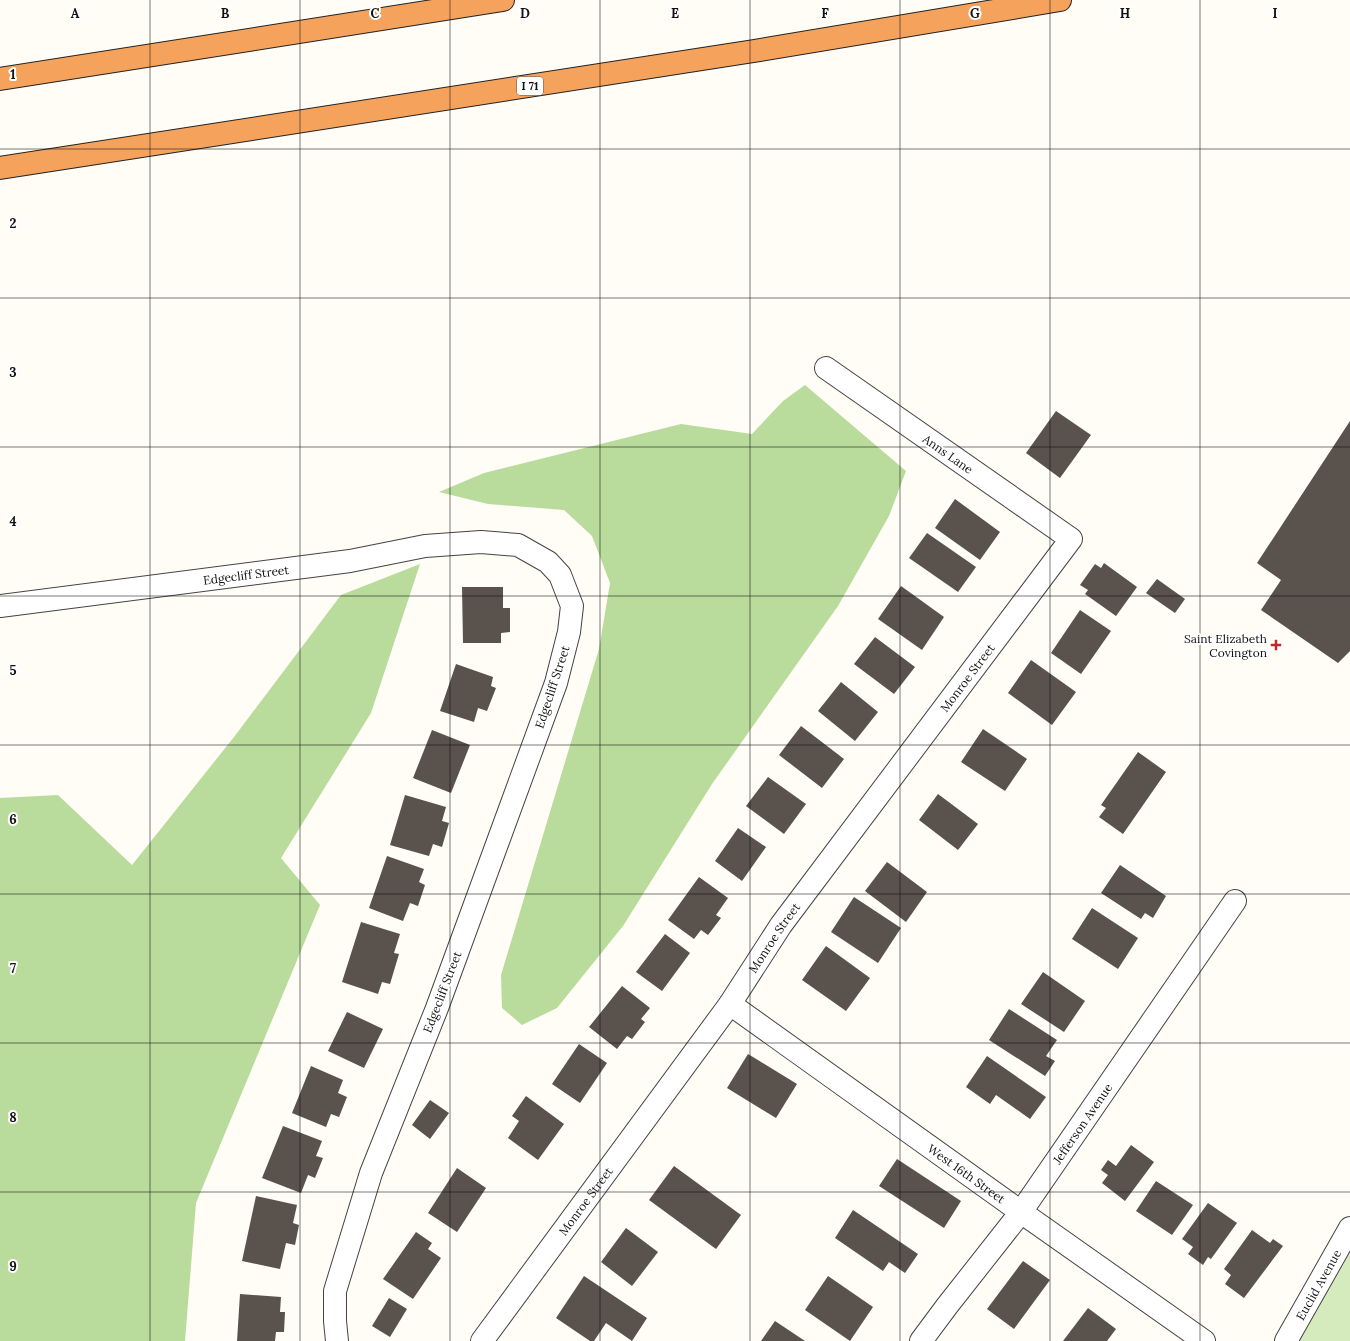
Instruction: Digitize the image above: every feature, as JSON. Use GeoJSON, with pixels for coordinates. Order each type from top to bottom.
{"type":"FeatureCollection","features":[{"type":"Feature","properties":{"kind":"highway"},"geometry":{"type":"LineString","coordinates":[[0,79],[503,0]]}},
{"type":"Feature","properties":{"kind":"highway","name":"I 71"},"geometry":{"type":"LineString","coordinates":[[0,168],[746,53],[1060,0]]}},
{"type":"Feature","properties":{"kind":"street","name":"Anns Lane"},"geometry":{"type":"LineString","coordinates":[[826,368],[1070,539]]}},
{"type":"Feature","properties":{"kind":"street","name":"Monroe Street"},"geometry":{"type":"LineString","coordinates":[[482,1341],[730,1004],[781,926],[1070,539]]}},
{"type":"Feature","properties":{"kind":"street","name":"Edgecliff Street"},"geometry":{"type":"LineString","coordinates":[[0,606],[350,561],[425,546],[481,542],[518,546],[548,562],[560,575],[572,606],[569,632],[556,684],[437,1008],[371,1173],[335,1291],[337,1341]]}},
{"type":"Feature","properties":{"kind":"street","name":"Jefferson Avenue"},"geometry":{"type":"LineString","coordinates":[[921,1341],[1021,1212],[1236,901]]}},
{"type":"Feature","properties":{"kind":"street","name":"West 16th Street"},"geometry":{"type":"LineString","coordinates":[[730,1004],[1204,1341]]}},
{"type":"Feature","properties":{"kind":"street","name":"Euclid Avenue"},"geometry":{"type":"LineString","coordinates":[[1286,1341],[1350,1228]]}},
{"type":"Feature","properties":{"kind":"green space"},"geometry":{"type":"Polygon","coordinates":[[[805,385],[906,471],[889,516],[838,606],[712,784],[623,926],[557,1008],[522,1025],[502,1008],[501,975],[599,649],[610,583],[592,536],[564,510],[488,504],[439,492],[484,473],[681,424],[752,434],[783,401],[805,385]]]}},
{"type":"Feature","properties":{"kind":"green space"},"geometry":{"type":"Polygon","coordinates":[[[420,564],[371,713],[281,858],[320,905],[196,1203],[185,1341],[0,1341],[0,798],[58,795],[132,865],[234,737],[341,595],[420,564]]]}},
{"type":"Feature","properties":{"kind":"green space"},"geometry":{"type":"Polygon","coordinates":[[[1350,1228],[1350,1341],[1286,1341],[1350,1228]]]}},
{"type":"Feature","properties":{"kind":"building"},"geometry":{"type":"Polygon","coordinates":[[[1056,411],[1091,435],[1060,478],[1026,453],[1056,411]]]}},
{"type":"Feature","properties":{"kind":"building"},"geometry":{"type":"Polygon","coordinates":[[[1350,421],[1350,651],[1338,663],[1261,610],[1281,580],[1257,563],[1350,421]]]}},
{"type":"Feature","properties":{"kind":"building"},"geometry":{"type":"Polygon","coordinates":[[[955,499],[1000,532],[980,560],[935,528],[955,499]]]}},
{"type":"Feature","properties":{"kind":"building"},"geometry":{"type":"Polygon","coordinates":[[[927,533],[976,567],[958,592],[909,558],[927,533]]]}},
{"type":"Feature","properties":{"kind":"building"},"geometry":{"type":"Polygon","coordinates":[[[1104,563],[1137,587],[1116,616],[1085,594],[1088,590],[1080,585],[1095,564],[1101,568],[1104,563]]]}},
{"type":"Feature","properties":{"kind":"building"},"geometry":{"type":"Polygon","coordinates":[[[1157,579],[1185,599],[1175,613],[1146,593],[1157,579]]]}},
{"type":"Feature","properties":{"kind":"building"},"geometry":{"type":"Polygon","coordinates":[[[901,586],[944,617],[922,650],[878,619],[901,586]]]}},
{"type":"Feature","properties":{"kind":"building"},"geometry":{"type":"Polygon","coordinates":[[[462,587],[503,587],[503,608],[510,608],[510,632],[501,633],[501,643],[463,643],[462,587]]]}},
{"type":"Feature","properties":{"kind":"building"},"geometry":{"type":"Polygon","coordinates":[[[1080,610],[1111,631],[1081,674],[1051,653],[1080,610]]]}},
{"type":"Feature","properties":{"kind":"building"},"geometry":{"type":"Polygon","coordinates":[[[875,637],[915,667],[894,694],[854,664],[875,637]]]}},
{"type":"Feature","properties":{"kind":"building"},"geometry":{"type":"Polygon","coordinates":[[[1031,660],[1076,692],[1052,725],[1008,693],[1031,660]]]}},
{"type":"Feature","properties":{"kind":"building"},"geometry":{"type":"Polygon","coordinates":[[[456,664],[493,677],[491,686],[496,688],[487,711],[478,708],[474,722],[440,711],[456,664]]]}},
{"type":"Feature","properties":{"kind":"building"},"geometry":{"type":"Polygon","coordinates":[[[841,682],[878,712],[855,741],[818,711],[841,682]]]}},
{"type":"Feature","properties":{"kind":"building"},"geometry":{"type":"Polygon","coordinates":[[[801,726],[844,759],[822,788],[779,755],[801,726]]]}},
{"type":"Feature","properties":{"kind":"building"},"geometry":{"type":"Polygon","coordinates":[[[983,729],[1027,759],[1005,791],[961,762],[983,729]]]}},
{"type":"Feature","properties":{"kind":"building"},"geometry":{"type":"Polygon","coordinates":[[[432,730],[470,745],[451,793],[413,778],[432,730]]]}},
{"type":"Feature","properties":{"kind":"building"},"geometry":{"type":"Polygon","coordinates":[[[1138,752],[1166,772],[1123,834],[1099,817],[1106,808],[1101,805],[1138,752]]]}},
{"type":"Feature","properties":{"kind":"building"},"geometry":{"type":"Polygon","coordinates":[[[768,777],[806,804],[784,834],[746,806],[768,777]]]}},
{"type":"Feature","properties":{"kind":"building"},"geometry":{"type":"Polygon","coordinates":[[[938,794],[978,824],[958,850],[919,820],[938,794]]]}},
{"type":"Feature","properties":{"kind":"building"},"geometry":{"type":"Polygon","coordinates":[[[405,795],[446,807],[442,821],[449,823],[442,847],[433,844],[429,856],[390,845],[405,795]]]}},
{"type":"Feature","properties":{"kind":"building"},"geometry":{"type":"Polygon","coordinates":[[[738,828],[766,847],[742,881],[715,861],[738,828]]]}},
{"type":"Feature","properties":{"kind":"building"},"geometry":{"type":"Polygon","coordinates":[[[387,856],[424,869],[419,882],[425,885],[418,906],[410,903],[403,921],[369,908],[387,856]]]}},
{"type":"Feature","properties":{"kind":"building"},"geometry":{"type":"Polygon","coordinates":[[[887,862],[927,892],[906,922],[865,891],[887,862]]]}},
{"type":"Feature","properties":{"kind":"building"},"geometry":{"type":"Polygon","coordinates":[[[1120,865],[1166,896],[1153,918],[1145,913],[1141,919],[1101,893],[1120,865]]]}},
{"type":"Feature","properties":{"kind":"building"},"geometry":{"type":"Polygon","coordinates":[[[699,877],[728,898],[716,915],[721,918],[708,935],[701,930],[694,939],[668,920],[699,877]]]}},
{"type":"Feature","properties":{"kind":"building"},"geometry":{"type":"Polygon","coordinates":[[[854,897],[901,928],[878,963],[831,932],[854,897]]]}},
{"type":"Feature","properties":{"kind":"building"},"geometry":{"type":"Polygon","coordinates":[[[1092,908],[1138,938],[1118,969],[1072,939],[1092,908]]]}},
{"type":"Feature","properties":{"kind":"building"},"geometry":{"type":"Polygon","coordinates":[[[361,922],[400,934],[394,953],[399,954],[390,984],[382,982],[378,994],[342,982],[361,922]]]}},
{"type":"Feature","properties":{"kind":"building"},"geometry":{"type":"Polygon","coordinates":[[[665,934],[690,953],[662,991],[636,972],[665,934]]]}},
{"type":"Feature","properties":{"kind":"building"},"geometry":{"type":"Polygon","coordinates":[[[826,946],[870,978],[846,1011],[802,980],[826,946]]]}},
{"type":"Feature","properties":{"kind":"building"},"geometry":{"type":"Polygon","coordinates":[[[1043,972],[1085,1001],[1064,1032],[1021,1004],[1043,972]]]}},
{"type":"Feature","properties":{"kind":"building"},"geometry":{"type":"Polygon","coordinates":[[[622,986],[650,1008],[641,1019],[645,1022],[632,1039],[627,1036],[617,1049],[589,1027],[622,986]]]}},
{"type":"Feature","properties":{"kind":"building"},"geometry":{"type":"Polygon","coordinates":[[[1009,1009],[1057,1040],[1046,1056],[1055,1061],[1045,1076],[989,1040],[1009,1009]]]}},
{"type":"Feature","properties":{"kind":"building"},"geometry":{"type":"Polygon","coordinates":[[[347,1012],[383,1029],[364,1068],[328,1051],[347,1012]]]}},
{"type":"Feature","properties":{"kind":"building"},"geometry":{"type":"Polygon","coordinates":[[[579,1044],[607,1063],[580,1103],[552,1084],[579,1044]]]}},
{"type":"Feature","properties":{"kind":"building"},"geometry":{"type":"Polygon","coordinates":[[[748,1054],[797,1084],[776,1118],[727,1088],[748,1054]]]}},
{"type":"Feature","properties":{"kind":"building"},"geometry":{"type":"Polygon","coordinates":[[[987,1056],[1046,1097],[1030,1119],[996,1095],[990,1104],[966,1087],[987,1056]]]}},
{"type":"Feature","properties":{"kind":"building"},"geometry":{"type":"Polygon","coordinates":[[[311,1066],[343,1080],[338,1093],[347,1097],[339,1117],[331,1114],[326,1127],[292,1113],[311,1066]]]}},
{"type":"Feature","properties":{"kind":"building"},"geometry":{"type":"Polygon","coordinates":[[[526,1096],[564,1124],[538,1160],[508,1138],[519,1121],[512,1116],[526,1096]]]}},
{"type":"Feature","properties":{"kind":"building"},"geometry":{"type":"Polygon","coordinates":[[[430,1100],[449,1113],[430,1139],[412,1125],[430,1100]]]}},
{"type":"Feature","properties":{"kind":"building"},"geometry":{"type":"Polygon","coordinates":[[[283,1126],[322,1141],[316,1156],[323,1158],[315,1178],[308,1175],[301,1193],[262,1178],[283,1126]]]}},
{"type":"Feature","properties":{"kind":"building"},"geometry":{"type":"Polygon","coordinates":[[[1131,1145],[1154,1162],[1125,1201],[1102,1183],[1108,1175],[1101,1170],[1108,1160],[1116,1166],[1131,1145]]]}},
{"type":"Feature","properties":{"kind":"building"},"geometry":{"type":"Polygon","coordinates":[[[897,1159],[961,1201],[944,1228],[879,1186],[897,1159]]]}},
{"type":"Feature","properties":{"kind":"building"},"geometry":{"type":"Polygon","coordinates":[[[674,1166],[741,1215],[716,1249],[649,1200],[674,1166]]]}},
{"type":"Feature","properties":{"kind":"building"},"geometry":{"type":"Polygon","coordinates":[[[457,1168],[486,1188],[457,1232],[428,1213],[457,1168]]]}},
{"type":"Feature","properties":{"kind":"building"},"geometry":{"type":"Polygon","coordinates":[[[1156,1181],[1193,1205],[1172,1235],[1136,1211],[1156,1181]]]}},
{"type":"Feature","properties":{"kind":"building"},"geometry":{"type":"Polygon","coordinates":[[[256,1196],[297,1205],[293,1223],[299,1225],[295,1245],[286,1243],[280,1269],[242,1261],[256,1196]]]}},
{"type":"Feature","properties":{"kind":"building"},"geometry":{"type":"Polygon","coordinates":[[[1208,1203],[1237,1223],[1211,1259],[1208,1257],[1203,1265],[1188,1254],[1193,1247],[1182,1239],[1208,1203]]]}},
{"type":"Feature","properties":{"kind":"building"},"geometry":{"type":"Polygon","coordinates":[[[853,1210],[918,1254],[905,1273],[889,1262],[883,1271],[835,1238],[853,1210]]]}},
{"type":"Feature","properties":{"kind":"building"},"geometry":{"type":"Polygon","coordinates":[[[626,1228],[658,1252],[632,1286],[601,1262],[626,1228]]]}},
{"type":"Feature","properties":{"kind":"building"},"geometry":{"type":"Polygon","coordinates":[[[1252,1230],[1270,1243],[1273,1239],[1283,1246],[1244,1298],[1225,1284],[1231,1275],[1224,1269],[1252,1230]]]}},
{"type":"Feature","properties":{"kind":"building"},"geometry":{"type":"Polygon","coordinates":[[[416,1232],[432,1243],[428,1249],[441,1258],[413,1299],[383,1279],[416,1232]]]}},
{"type":"Feature","properties":{"kind":"building"},"geometry":{"type":"Polygon","coordinates":[[[1023,1261],[1050,1280],[1014,1329],[987,1309],[1023,1261]]]}},
{"type":"Feature","properties":{"kind":"building"},"geometry":{"type":"Polygon","coordinates":[[[584,1276],[647,1318],[632,1341],[606,1323],[594,1341],[590,1341],[556,1318],[584,1276]]]}},
{"type":"Feature","properties":{"kind":"building"},"geometry":{"type":"Polygon","coordinates":[[[828,1276],[873,1307],[850,1341],[805,1310],[828,1276]]]}},
{"type":"Feature","properties":{"kind":"building"},"geometry":{"type":"Polygon","coordinates":[[[240,1294],[281,1297],[280,1312],[285,1312],[284,1332],[276,1332],[275,1341],[237,1341],[240,1294]]]}},
{"type":"Feature","properties":{"kind":"building"},"geometry":{"type":"Polygon","coordinates":[[[389,1298],[407,1309],[390,1337],[372,1326],[389,1298]]]}},
{"type":"Feature","properties":{"kind":"building"},"geometry":{"type":"Polygon","coordinates":[[[1088,1308],[1116,1329],[1107,1341],[1063,1341],[1088,1308]]]}},
{"type":"Feature","properties":{"kind":"building"},"geometry":{"type":"Polygon","coordinates":[[[775,1321],[805,1341],[761,1341],[775,1321]]]}},
{"type":"Feature","properties":{"kind":"place","name":"Saint Elizabeth Covington"},"geometry":{"type":"Point","coordinates":[1276,645]}}]}
